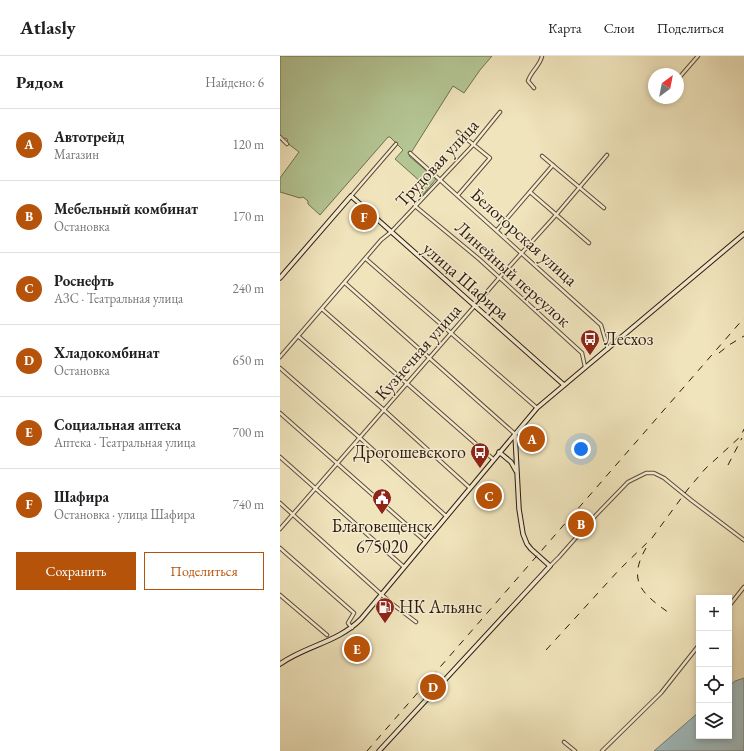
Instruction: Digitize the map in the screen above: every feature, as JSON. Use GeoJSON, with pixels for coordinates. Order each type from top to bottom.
{"type":"FeatureCollection","features":[{"type":"Feature","properties":{"kind":"street"},"geometry":{"type":"LineString","coordinates":[[534,88],[528,81],[530,75],[542,60],[542,56]]}},
{"type":"Feature","properties":{"kind":"street"},"geometry":{"type":"LineString","coordinates":[[684,72],[698,56]]}},
{"type":"Feature","properties":{"kind":"street","name":"Трудовая улица"},"geometry":{"type":"LineString","coordinates":[[280,357],[382,240],[474,144],[500,112]]}},
{"type":"Feature","properties":{"kind":"street"},"geometry":{"type":"LineString","coordinates":[[458,132],[490,158],[458,195]]}},
{"type":"Feature","properties":{"kind":"street"},"geometry":{"type":"LineString","coordinates":[[280,138],[287,144]]}},
{"type":"Feature","properties":{"kind":"street"},"geometry":{"type":"LineString","coordinates":[[280,278],[396,144]]}},
{"type":"Feature","properties":{"kind":"street","name":"Белогорская улица"},"geometry":{"type":"LineString","coordinates":[[410,152],[602,325],[608,349]]}},
{"type":"Feature","properties":{"kind":"street","name":"Кузнечная улица"},"geometry":{"type":"LineString","coordinates":[[280,529],[499,278],[579,189],[607,155]]}},
{"type":"Feature","properties":{"kind":"street"},"geometry":{"type":"LineString","coordinates":[[542,156],[579,189],[604,208]]}},
{"type":"Feature","properties":{"kind":"street"},"geometry":{"type":"LineString","coordinates":[[497,230],[553,166]]}},
{"type":"Feature","properties":{"kind":"street"},"geometry":{"type":"LineString","coordinates":[[530,192],[589,243]]}},
{"type":"Feature","properties":{"kind":"street","name":"улица Шафира"},"geometry":{"type":"LineString","coordinates":[[351,196],[564,385]]}},
{"type":"Feature","properties":{"kind":"street","name":"Линейный переулок"},"geometry":{"type":"LineString","coordinates":[[415,206],[479,259],[582,353],[585,368]]}},
{"type":"Feature","properties":{"kind":"street"},"geometry":{"type":"LineString","coordinates":[[280,664],[289,657],[330,640],[352,628],[537,408],[744,234]]}},
{"type":"Feature","properties":{"kind":"street"},"geometry":{"type":"LineString","coordinates":[[366,258],[537,408]]}},
{"type":"Feature","properties":{"kind":"street"},"geometry":{"type":"LineString","coordinates":[[345,283],[515,434],[519,509],[525,541],[531,549],[550,566]]}},
{"type":"Feature","properties":{"kind":"street"},"geometry":{"type":"LineString","coordinates":[[322,309],[493,459]]}},
{"type":"Feature","properties":{"kind":"street"},"geometry":{"type":"LineString","coordinates":[[298,336],[384,410],[470,488]]}},
{"type":"Feature","properties":{"kind":"street"},"geometry":{"type":"LineString","coordinates":[[280,368],[446,516]]}},
{"type":"Feature","properties":{"kind":"street"},"geometry":{"type":"LineString","coordinates":[[280,413],[425,541]]}},
{"type":"Feature","properties":{"kind":"street"},"geometry":{"type":"LineString","coordinates":[[499,452],[511,462],[517,472]]}},
{"type":"Feature","properties":{"kind":"street"},"geometry":{"type":"LineString","coordinates":[[280,458],[404,567]]}},
{"type":"Feature","properties":{"kind":"street"},"geometry":{"type":"LineString","coordinates":[[379,751],[628,482],[646,473],[654,473],[664,478],[744,540]]}},
{"type":"Feature","properties":{"kind":"street"},"geometry":{"type":"LineString","coordinates":[[280,503],[391,602],[416,622]]}},
{"type":"Feature","properties":{"kind":"street"},"geometry":{"type":"LineString","coordinates":[[280,548],[354,613],[348,623],[352,628]]}},
{"type":"Feature","properties":{"kind":"street"},"geometry":{"type":"LineString","coordinates":[[732,602],[744,587]]}},
{"type":"Feature","properties":{"kind":"street"},"geometry":{"type":"LineString","coordinates":[[280,595],[327,635]]}},
{"type":"Feature","properties":{"kind":"street"},"geometry":{"type":"LineString","coordinates":[[602,751],[661,693],[696,649]]}},
{"type":"Feature","properties":{"kind":"street"},"geometry":{"type":"LineString","coordinates":[[564,742],[575,751]]}},
{"type":"Feature","properties":{"kind":"green space"},"geometry":{"type":"Polygon","coordinates":[[[280,56],[492,56],[464,93],[453,86],[409,156],[436,179],[422,196],[420,194],[425,189],[423,186],[426,182],[424,181],[422,183],[395,159],[403,150],[390,137],[388,137],[320,215],[303,197],[300,198],[280,192],[280,178],[299,152],[286,142],[288,140],[286,138],[283,139],[280,136],[280,56]]]}},
{"type":"Feature","properties":{"kind":"water"},"geometry":{"type":"Polygon","coordinates":[[[744,678],[744,751],[654,751],[696,715],[696,739],[732,739],[732,684],[744,678]]]}},
{"type":"Feature","properties":{"kind":"railway"},"geometry":{"type":"LineString","coordinates":[[367,751],[744,318]]}},
{"type":"Feature","properties":{"kind":"railway"},"geometry":{"type":"LineString","coordinates":[[719,353],[744,336]]}},
{"type":"Feature","properties":{"kind":"railway"},"geometry":{"type":"LineString","coordinates":[[546,650],[619,570],[652,538],[688,489],[705,469],[741,436],[744,429]]}},
{"type":"Feature","properties":{"kind":"railway"},"geometry":{"type":"LineString","coordinates":[[728,465],[742,438]]}},
{"type":"Feature","properties":{"kind":"railway"},"geometry":{"type":"LineString","coordinates":[[646,548],[640,560],[638,570],[638,579],[641,587],[653,601],[672,615]]}},
{"type":"Feature","properties":{"kind":"place","name":"Шафира"},"geometry":{"type":"Point","coordinates":[364,217]}},
{"type":"Feature","properties":{"kind":"place","name":"Лесхоз"},"geometry":{"type":"Point","coordinates":[590,356]}},
{"type":"Feature","properties":{"kind":"place","name":"Автотрейд"},"geometry":{"type":"Point","coordinates":[532,439]}},
{"type":"Feature","properties":{"kind":"place","name":"Дрогошевского"},"geometry":{"type":"Point","coordinates":[480,469]}},
{"type":"Feature","properties":{"kind":"place","name":"Роснефть"},"geometry":{"type":"Point","coordinates":[489,496]}},
{"type":"Feature","properties":{"kind":"place","name":"Благовещенск 675020"},"geometry":{"type":"Point","coordinates":[382,515]}},
{"type":"Feature","properties":{"kind":"place","name":"Мебельный комбинат"},"geometry":{"type":"Point","coordinates":[581,524]}},
{"type":"Feature","properties":{"kind":"place","name":"НК Альянс"},"geometry":{"type":"Point","coordinates":[385,624]}},
{"type":"Feature","properties":{"kind":"place","name":"Социальная аптека"},"geometry":{"type":"Point","coordinates":[357,649]}},
{"type":"Feature","properties":{"kind":"place","name":"Хладокомбинат"},"geometry":{"type":"Point","coordinates":[433,687]}}]}
